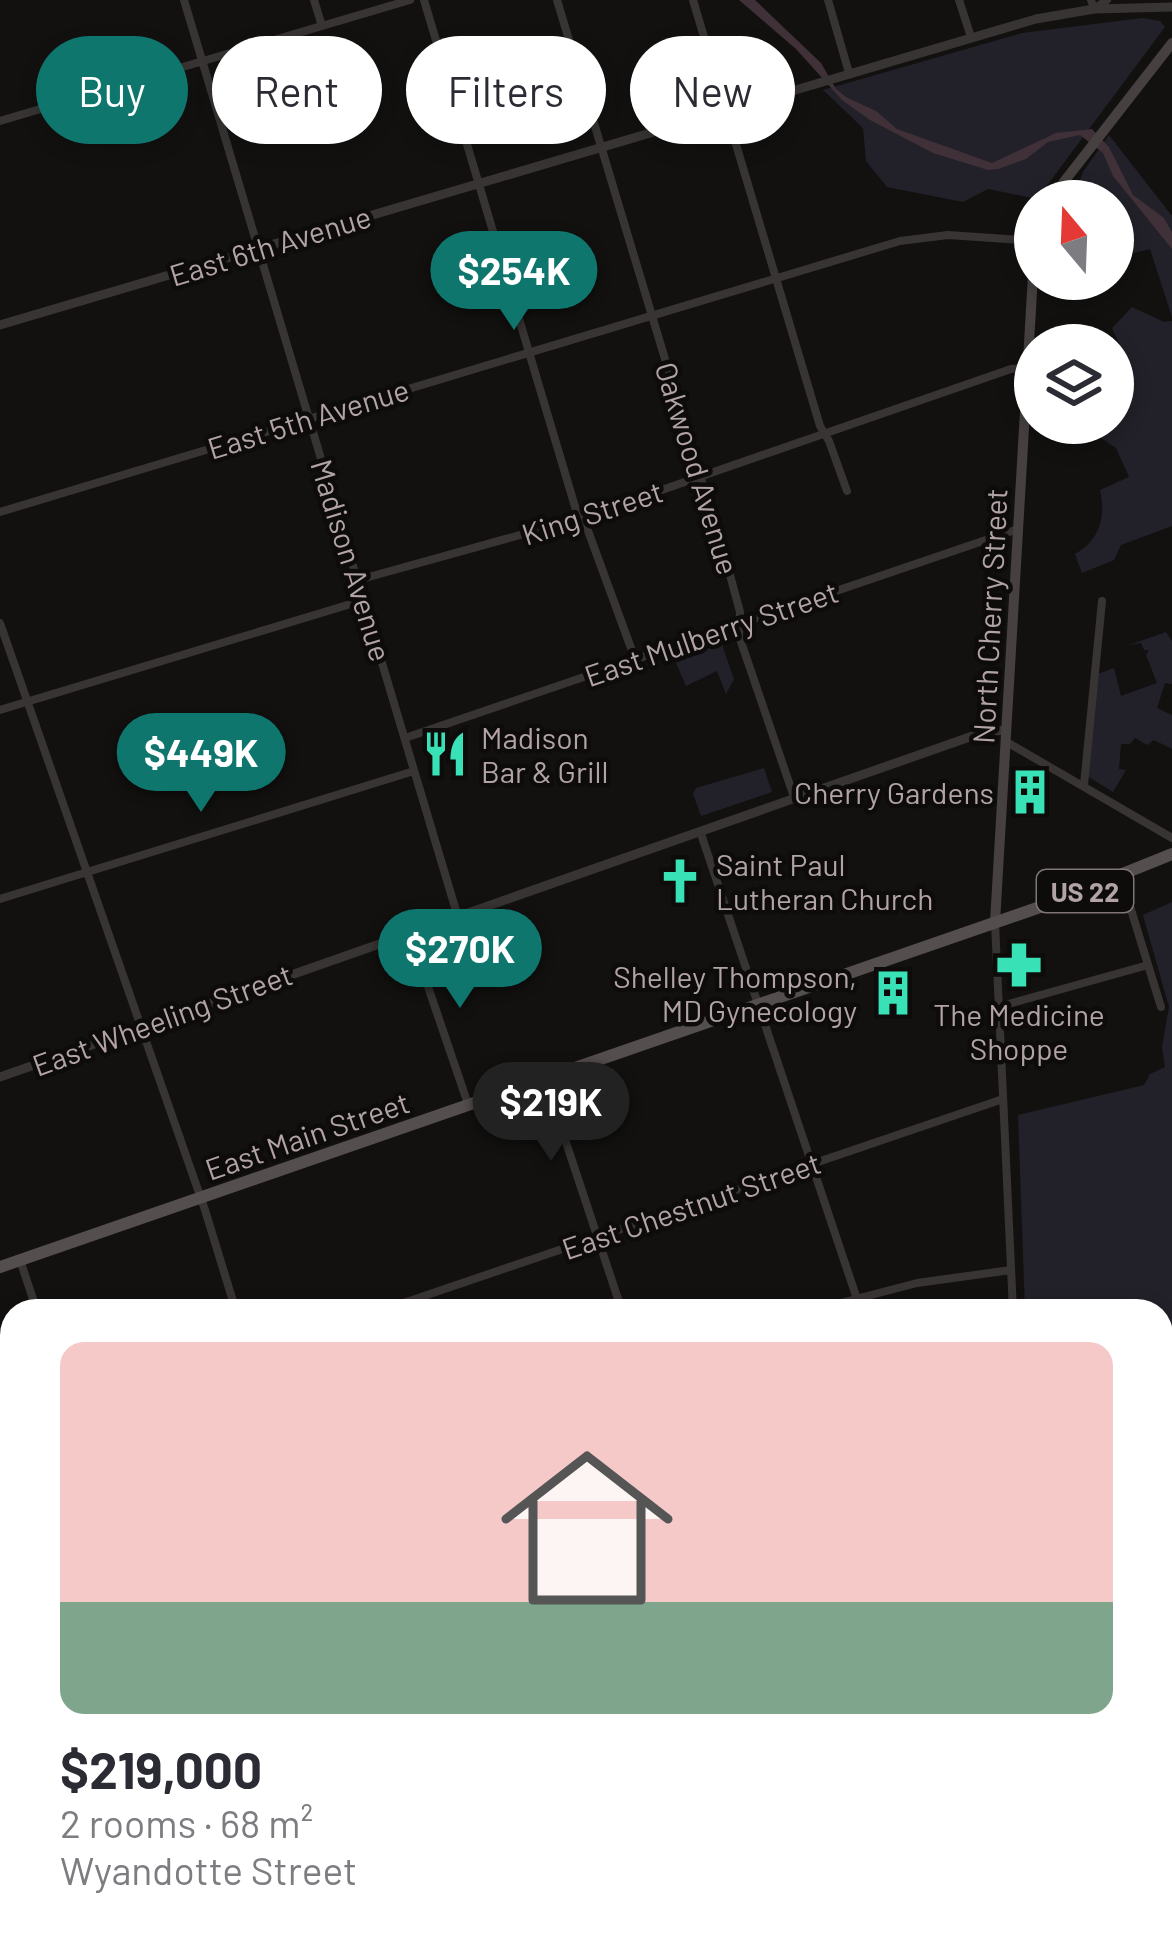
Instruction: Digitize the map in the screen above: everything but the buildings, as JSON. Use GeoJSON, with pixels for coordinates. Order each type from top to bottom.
{"type":"FeatureCollection","features":[{"type":"Feature","properties":{"kind":"main road"},"geometry":{"type":"LineString","coordinates":[[1065,180],[1172,43]]}},
{"type":"Feature","properties":{"kind":"main road","name":"North Cherry Street"},"geometry":{"type":"LineString","coordinates":[[995,922],[1023,444]]}},
{"type":"Feature","properties":{"kind":"main road","name":"East Main Street"},"geometry":{"type":"LineString","coordinates":[[0,1268],[995,922],[1172,854]]}},
{"type":"Feature","properties":{"kind":"street","name":"Madison Avenue"},"geometry":{"type":"LineString","coordinates":[[184,0],[458,914]]}},
{"type":"Feature","properties":{"kind":"street"},"geometry":{"type":"LineString","coordinates":[[314,0],[322,26]]}},
{"type":"Feature","properties":{"kind":"street"},"geometry":{"type":"LineString","coordinates":[[0,121],[410,0]]}},
{"type":"Feature","properties":{"kind":"street"},"geometry":{"type":"LineString","coordinates":[[424,0],[580,518],[635,659]]}},
{"type":"Feature","properties":{"kind":"street","name":"Oakwood Avenue"},"geometry":{"type":"LineString","coordinates":[[557,0],[740,612],[739,636],[794,797]]}},
{"type":"Feature","properties":{"kind":"street"},"geometry":{"type":"LineString","coordinates":[[693,0],[703,36]]}},
{"type":"Feature","properties":{"kind":"street"},"geometry":{"type":"LineString","coordinates":[[828,0],[844,75]]}},
{"type":"Feature","properties":{"kind":"street"},"geometry":{"type":"LineString","coordinates":[[959,0],[971,38]]}},
{"type":"Feature","properties":{"kind":"street","name":"East 6th Avenue"},"geometry":{"type":"LineString","coordinates":[[795,90],[1107,0]]}},
{"type":"Feature","properties":{"kind":"street","name":"East 6th Avenue"},"geometry":{"type":"LineString","coordinates":[[1092,4],[1172,8]]}},
{"type":"Feature","properties":{"kind":"street","name":"East 6th Avenue"},"geometry":{"type":"LineString","coordinates":[[0,325],[630,138]]}},
{"type":"Feature","properties":{"kind":"street"},"geometry":{"type":"LineString","coordinates":[[735,144],[774,278],[847,491]]}},
{"type":"Feature","properties":{"kind":"street","name":"East 5th Avenue"},"geometry":{"type":"LineString","coordinates":[[0,512],[924,236],[1014,239]]}},
{"type":"Feature","properties":{"kind":"street","name":"King Street"},"geometry":{"type":"LineString","coordinates":[[358,580],[580,518],[1014,368]]}},
{"type":"Feature","properties":{"kind":"street","name":"East Mulberry Street"},"geometry":{"type":"LineString","coordinates":[[405,738],[1018,529]]}},
{"type":"Feature","properties":{"kind":"street"},"geometry":{"type":"LineString","coordinates":[[0,710],[364,600]]}},
{"type":"Feature","properties":{"kind":"street"},"geometry":{"type":"LineString","coordinates":[[1084,785],[1102,601]]}},
{"type":"Feature","properties":{"kind":"street"},"geometry":{"type":"LineString","coordinates":[[0,623],[232,1299]]}},
{"type":"Feature","properties":{"kind":"street","name":"East Wheeling Street"},"geometry":{"type":"LineString","coordinates":[[0,1077],[984,732],[1005,735]]}},
{"type":"Feature","properties":{"kind":"street"},"geometry":{"type":"LineString","coordinates":[[1005,735],[1172,838]]}},
{"type":"Feature","properties":{"kind":"street"},"geometry":{"type":"LineString","coordinates":[[0,898],[414,771]]}},
{"type":"Feature","properties":{"kind":"street"},"geometry":{"type":"LineString","coordinates":[[699,831],[856,1296]]}},
{"type":"Feature","properties":{"kind":"street"},"geometry":{"type":"LineString","coordinates":[[1121,877],[1161,1007]]}},
{"type":"Feature","properties":{"kind":"street"},"geometry":{"type":"LineString","coordinates":[[995,922],[1012,1299]]}},
{"type":"Feature","properties":{"kind":"street"},"geometry":{"type":"LineString","coordinates":[[409,931],[468,1105]]}},
{"type":"Feature","properties":{"kind":"street"},"geometry":{"type":"LineString","coordinates":[[998,1007],[1148,965]]}},
{"type":"Feature","properties":{"kind":"street"},"geometry":{"type":"LineString","coordinates":[[545,1078],[618,1299]]}},
{"type":"Feature","properties":{"kind":"street","name":"East Chestnut Street"},"geometry":{"type":"LineString","coordinates":[[415,1299],[1003,1099]]}},
{"type":"Feature","properties":{"kind":"street"},"geometry":{"type":"LineString","coordinates":[[20,1261],[33,1299]]}},
{"type":"Feature","properties":{"kind":"street"},"geometry":{"type":"LineString","coordinates":[[847,1299],[944,1278],[1011,1270]]}},
{"type":"Feature","properties":{"kind":"shaded area"},"geometry":{"type":"Polygon","coordinates":[[[739,0],[755,0],[793,36],[781,36],[739,0]]]}},
{"type":"Feature","properties":{"kind":"shaded area"},"geometry":{"type":"Polygon","coordinates":[[[1142,18],[1160,21],[1165,27],[1051,180],[1014,180],[1014,194],[988,189],[963,202],[887,187],[866,161],[863,128],[823,90],[1022,33],[1142,18]]]}},
{"type":"Feature","properties":{"kind":"shaded area"},"geometry":{"type":"Polygon","coordinates":[[[795,38],[821,63],[836,89],[897,129],[992,163],[1056,133],[1092,129],[1109,147],[1126,180],[1116,180],[1103,153],[1080,135],[1048,142],[1026,159],[998,169],[933,153],[842,100],[796,49],[795,38]]]}},
{"type":"Feature","properties":{"kind":"shaded area"},"geometry":{"type":"Polygon","coordinates":[[[1109,135],[1172,216],[1172,317],[1150,249],[1134,253],[1134,180],[1080,180],[1109,135]]]}},
{"type":"Feature","properties":{"kind":"shaded area"},"geometry":{"type":"Polygon","coordinates":[[[1134,196],[1164,218],[1172,232],[1172,249],[1134,202],[1134,196]]]}},
{"type":"Feature","properties":{"kind":"shaded area"},"geometry":{"type":"Polygon","coordinates":[[[1132,307],[1172,321],[1172,526],[1121,545],[1114,560],[1082,573],[1075,554],[1099,527],[1100,490],[1129,477],[1110,444],[1134,444],[1134,324],[1116,324],[1132,307]]]}},
{"type":"Feature","properties":{"kind":"shaded area"},"geometry":{"type":"Polygon","coordinates":[[[1166,632],[1172,641],[1172,684],[1165,683],[1157,708],[1172,715],[1172,749],[1135,738],[1121,744],[1119,769],[1126,770],[1113,792],[1087,776],[1098,674],[1114,668],[1121,696],[1157,683],[1146,655],[1149,650],[1141,643],[1129,645],[1166,632]]]}},
{"type":"Feature","properties":{"kind":"shaded area"},"geometry":{"type":"Polygon","coordinates":[[[721,642],[734,679],[726,694],[717,671],[686,686],[674,658],[721,642]]]}},
{"type":"Feature","properties":{"kind":"shaded area"},"geometry":{"type":"Polygon","coordinates":[[[764,768],[772,792],[701,816],[693,794],[696,788],[764,768]]]}},
{"type":"Feature","properties":{"kind":"shaded area"},"geometry":{"type":"Polygon","coordinates":[[[1172,902],[1172,1299],[1025,1299],[1018,1115],[1144,1085],[1150,1074],[1165,1067],[1162,1047],[1169,1007],[1143,915],[1172,902]]]}},
{"type":"Feature","properties":{"kind":"place","name":"Madison Bar & Grill"},"geometry":{"type":"Point","coordinates":[445,754]}},
{"type":"Feature","properties":{"kind":"place","name":"Cherry Gardens"},"geometry":{"type":"Point","coordinates":[1030,792]}},
{"type":"Feature","properties":{"kind":"place","name":"Saint Paul Lutheran Church"},"geometry":{"type":"Point","coordinates":[680,881]}},
{"type":"Feature","properties":{"kind":"place","name":"The Medicine Shoppe"},"geometry":{"type":"Point","coordinates":[1019,965]}},
{"type":"Feature","properties":{"kind":"place","name":"Shelley Thompson, MD Gynecology"},"geometry":{"type":"Point","coordinates":[893,993]}}]}
